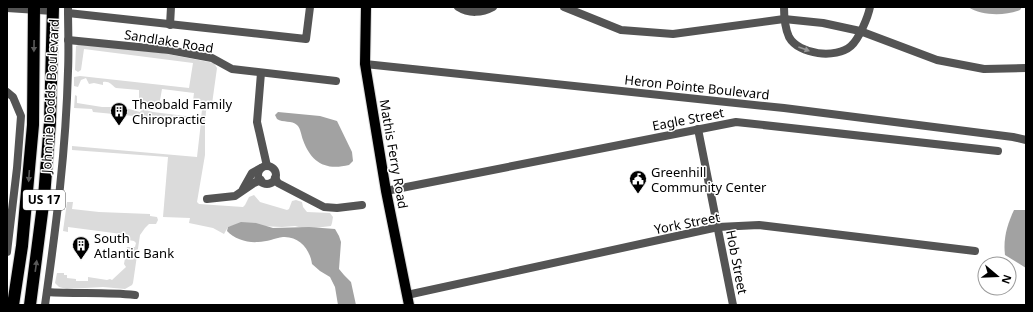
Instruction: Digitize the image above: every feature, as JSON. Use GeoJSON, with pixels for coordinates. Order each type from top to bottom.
{"type":"FeatureCollection","features":[{"type":"Feature","properties":{"kind":"highway","name":"Johnnie Dodds Boulevard"},"geometry":{"type":"LineString","coordinates":[[13,305],[22,246],[32,132],[34,8]]}},
{"type":"Feature","properties":{"kind":"highway","name":"Johnnie Dodds Boulevard"},"geometry":{"type":"LineString","coordinates":[[30,305],[44,197],[50,122],[53,9]]}},
{"type":"Feature","properties":{"kind":"main road","name":"Mathis Ferry Road"},"geometry":{"type":"LineString","coordinates":[[366,7],[365,64],[386,191],[408,300]]}},
{"type":"Feature","properties":{"kind":"street"},"geometry":{"type":"LineString","coordinates":[[170,25],[171,7]]}},
{"type":"Feature","properties":{"kind":"street"},"geometry":{"type":"LineString","coordinates":[[68,10],[170,25],[306,39],[310,7]]}},
{"type":"Feature","properties":{"kind":"street"},"geometry":{"type":"LineString","coordinates":[[458,7],[466,11],[481,12],[493,7]]}},
{"type":"Feature","properties":{"kind":"street"},"geometry":{"type":"LineString","coordinates":[[564,7],[621,30],[673,34],[784,19],[823,23],[860,31],[937,60],[984,69],[1026,68]]}},
{"type":"Feature","properties":{"kind":"street"},"geometry":{"type":"LineString","coordinates":[[784,7],[784,19],[789,38],[798,47],[814,53],[836,54],[850,46],[860,31],[870,7]]}},
{"type":"Feature","properties":{"kind":"street"},"geometry":{"type":"LineString","coordinates":[[7,8],[53,9]]}},
{"type":"Feature","properties":{"kind":"street","name":"Johnnie Dodds Boulevard"},"geometry":{"type":"LineString","coordinates":[[45,305],[63,160],[68,70],[68,10]]}},
{"type":"Feature","properties":{"kind":"street","name":"Sandlake Road"},"geometry":{"type":"LineString","coordinates":[[68,40],[169,50],[212,58],[232,69],[336,81]]}},
{"type":"Feature","properties":{"kind":"street","name":"Heron Pointe Boulevard"},"geometry":{"type":"LineString","coordinates":[[365,64],[784,108],[1014,137],[1026,140]]}},
{"type":"Feature","properties":{"kind":"street"},"geometry":{"type":"LineString","coordinates":[[261,73],[258,122],[264,167],[258,174],[264,182],[270,183],[275,178]]}},
{"type":"Feature","properties":{"kind":"street"},"geometry":{"type":"LineString","coordinates":[[7,92],[13,97],[20,116],[19,151],[10,206],[7,252]]}},
{"type":"Feature","properties":{"kind":"street","name":"Eagle Street"},"geometry":{"type":"LineString","coordinates":[[386,191],[736,122],[998,151]]}},
{"type":"Feature","properties":{"kind":"street","name":"Hob Street"},"geometry":{"type":"LineString","coordinates":[[698,129],[733,305]]}},
{"type":"Feature","properties":{"kind":"street"},"geometry":{"type":"LineString","coordinates":[[240,193],[252,173],[264,167],[275,171],[275,178],[278,183],[324,207],[337,208],[362,205]]}},
{"type":"Feature","properties":{"kind":"street"},"geometry":{"type":"LineString","coordinates":[[208,199],[235,196],[261,180]]}},
{"type":"Feature","properties":{"kind":"street","name":"York Street"},"geometry":{"type":"LineString","coordinates":[[408,300],[718,227],[759,225],[975,251]]}},
{"type":"Feature","properties":{"kind":"street"},"geometry":{"type":"LineString","coordinates":[[47,292],[135,295]]}},
{"type":"Feature","properties":{"kind":"shaded area"},"geometry":{"type":"Polygon","coordinates":[[[968,7],[1022,7],[1020,10],[1014,12],[994,14],[980,12],[968,7]]]}},
{"type":"Feature","properties":{"kind":"shaded area"},"geometry":{"type":"Polygon","coordinates":[[[80,44],[162,53],[214,63],[217,68],[212,104],[206,111],[205,155],[197,202],[199,204],[243,207],[249,197],[254,195],[260,202],[287,210],[289,209],[292,201],[296,200],[302,202],[303,207],[307,212],[330,213],[333,217],[331,226],[306,229],[295,226],[282,227],[235,225],[228,227],[224,234],[213,228],[189,223],[190,218],[163,217],[168,157],[72,150],[72,146],[197,157],[201,122],[157,117],[156,123],[143,121],[144,117],[93,112],[92,109],[74,108],[75,95],[77,96],[77,103],[102,107],[122,107],[140,112],[142,109],[153,112],[201,118],[203,102],[193,101],[194,93],[162,89],[159,106],[151,106],[139,101],[139,90],[116,88],[105,82],[103,82],[103,85],[94,83],[89,84],[86,78],[81,80],[78,87],[74,86],[74,77],[80,76],[189,88],[193,63],[84,49],[81,70],[78,72],[75,70],[76,46],[80,44]]]}},
{"type":"Feature","properties":{"kind":"shaded area"},"geometry":{"type":"Polygon","coordinates":[[[278,112],[320,116],[337,121],[352,152],[353,161],[349,165],[340,167],[326,166],[320,163],[306,148],[300,130],[295,123],[277,119],[275,115],[278,112]]]}},
{"type":"Feature","properties":{"kind":"shaded area"},"geometry":{"type":"Polygon","coordinates":[[[67,202],[73,202],[72,209],[99,212],[150,214],[150,216],[157,217],[158,220],[156,224],[149,224],[140,235],[132,285],[125,289],[103,287],[67,289],[59,287],[55,283],[57,273],[64,273],[64,275],[67,275],[67,278],[76,279],[76,281],[88,281],[88,277],[112,280],[126,267],[124,264],[127,247],[135,247],[136,243],[128,240],[129,235],[68,227],[68,232],[63,231],[67,202]]]}},
{"type":"Feature","properties":{"kind":"shaded area"},"geometry":{"type":"Polygon","coordinates":[[[1014,210],[1026,210],[1026,268],[1017,262],[1017,256],[1005,255],[1006,232],[1014,210]]]}},
{"type":"Feature","properties":{"kind":"shaded area"},"geometry":{"type":"Polygon","coordinates":[[[241,222],[256,223],[273,228],[309,227],[335,229],[341,242],[339,269],[351,282],[356,305],[338,305],[335,287],[330,277],[312,264],[309,253],[299,241],[289,237],[261,242],[241,240],[227,231],[228,227],[241,222]]]}},
{"type":"Feature","properties":{"kind":"place","name":"Theobald Family Chiropractic"},"geometry":{"type":"Point","coordinates":[119,126]}},
{"type":"Feature","properties":{"kind":"place","name":"Greenhill Community Center"},"geometry":{"type":"Point","coordinates":[638,194]}},
{"type":"Feature","properties":{"kind":"place","name":"South Atlantic Bank"},"geometry":{"type":"Point","coordinates":[81,260]}}]}
